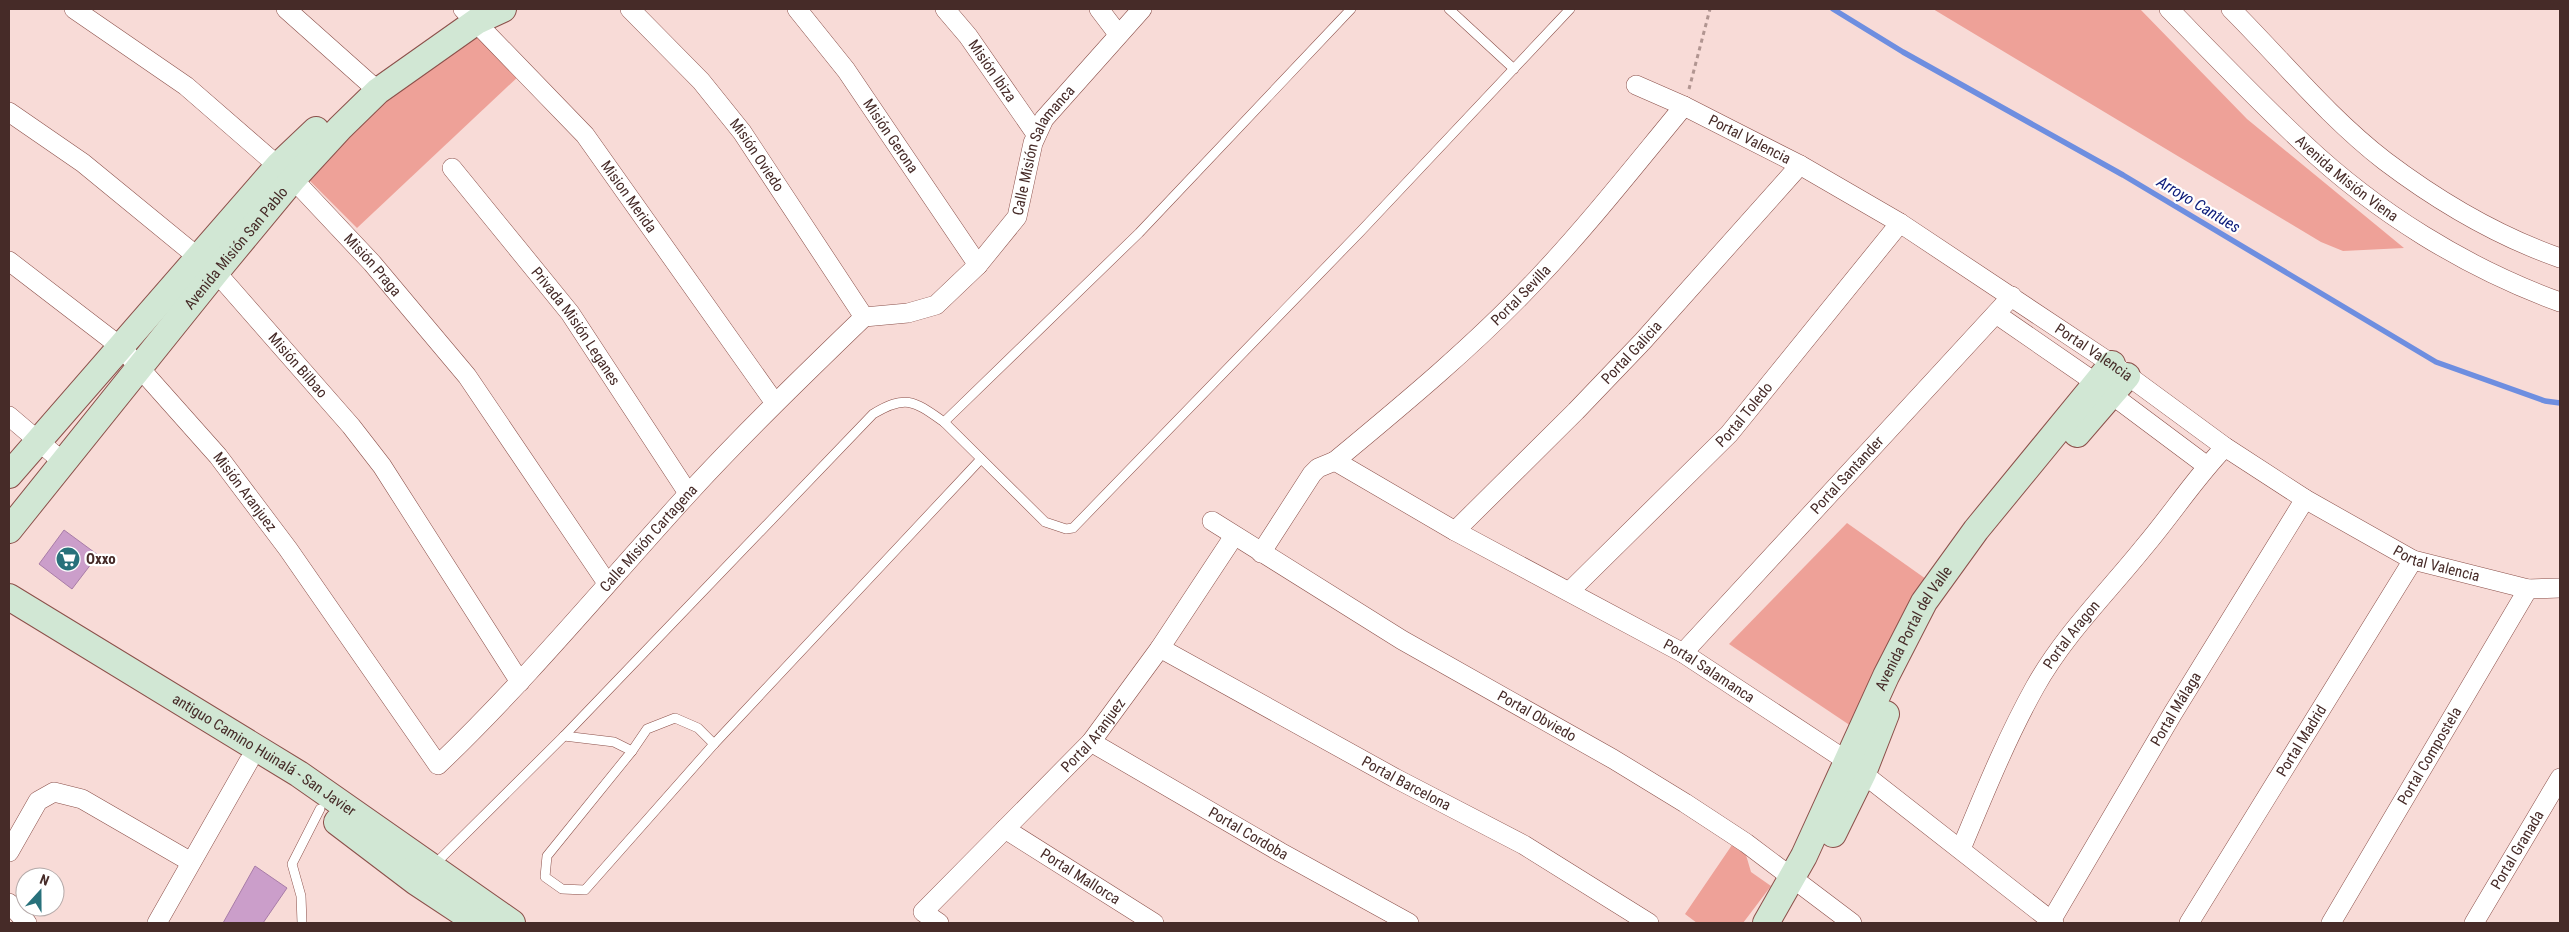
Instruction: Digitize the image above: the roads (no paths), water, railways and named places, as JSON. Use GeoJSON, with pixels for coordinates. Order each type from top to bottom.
{"type":"FeatureCollection","features":[{"type":"Feature","properties":{"kind":"street","name":"Misión Praga"},"geometry":{"type":"LineString","coordinates":[[74,9],[186,86],[286,172],[372,262],[467,376],[608,583]]}},
{"type":"Feature","properties":{"kind":"street"},"geometry":{"type":"LineString","coordinates":[[286,9],[373,86]]}},
{"type":"Feature","properties":{"kind":"street","name":"Avenida Misión San Pablo"},"geometry":{"type":"LineString","coordinates":[[9,475],[121,347],[207,265],[286,172],[373,86],[468,13],[503,9]]}},
{"type":"Feature","properties":{"kind":"street","name":"Misión Oviedo"},"geometry":{"type":"LineString","coordinates":[[630,9],[701,81],[742,132],[864,317]]}},
{"type":"Feature","properties":{"kind":"street","name":"Misión Gerona"},"geometry":{"type":"LineString","coordinates":[[797,9],[846,70],[978,265]]}},
{"type":"Feature","properties":{"kind":"street","name":"Misión Ibiza"},"geometry":{"type":"LineString","coordinates":[[945,9],[968,36],[1036,134]]}},
{"type":"Feature","properties":{"kind":"street"},"geometry":{"type":"LineString","coordinates":[[1099,9],[1118,34]]}},
{"type":"Feature","properties":{"kind":"street","name":"Calle Misión Salamanca"},"geometry":{"type":"LineString","coordinates":[[864,317],[908,313],[936,305],[978,265],[1017,217],[1036,134],[1044,119],[1142,9]]}},
{"type":"Feature","properties":{"kind":"street","name":"Avenida Misión Viena"},"geometry":{"type":"LineString","coordinates":[[2168,9],[2304,144],[2362,192],[2442,248],[2525,289],[2560,302]]}},
{"type":"Feature","properties":{"kind":"street"},"geometry":{"type":"LineString","coordinates":[[2241,12],[2320,101],[2384,160],[2457,210],[2535,249],[2560,258]]}},
{"type":"Feature","properties":{"kind":"street","name":"Mision Merida"},"geometry":{"type":"LineString","coordinates":[[468,13],[585,135],[775,403]]}},
{"type":"Feature","properties":{"kind":"street","name":"Portal Valencia"},"geometry":{"type":"LineString","coordinates":[[1636,85],[1684,106],[1800,165],[1900,223],[2012,296],[2111,379],[2225,447],[2305,498],[2413,560],[2528,589],[2560,588]]}},
{"type":"Feature","properties":{"kind":"street","name":"Portal Sevilla"},"geometry":{"type":"LineString","coordinates":[[1261,553],[1303,485],[1318,468],[1335,461],[1431,381],[1506,311],[1538,278],[1684,106]]}},
{"type":"Feature","properties":{"kind":"street","name":"Misión Bilbao"},"geometry":{"type":"LineString","coordinates":[[9,112],[83,163],[207,265],[351,426],[382,466],[520,682]]}},
{"type":"Feature","properties":{"kind":"street","name":"Portal Galicia"},"geometry":{"type":"LineString","coordinates":[[1455,531],[1576,411],[1643,341],[1800,165]]}},
{"type":"Feature","properties":{"kind":"street","name":"Privada Misión Leganes"},"geometry":{"type":"LineString","coordinates":[[452,168],[570,313],[688,494]]}},
{"type":"Feature","properties":{"kind":"street","name":"Portal Toledo"},"geometry":{"type":"LineString","coordinates":[[1570,591],[1729,434],[1900,223]]}},
{"type":"Feature","properties":{"kind":"street","name":"Misión Aranjuez"},"geometry":{"type":"LineString","coordinates":[[9,261],[121,347],[140,366],[218,456],[282,541],[438,765]]}},
{"type":"Feature","properties":{"kind":"street","name":"Avenida Misión San Pablo"},"geometry":{"type":"LineString","coordinates":[[9,530],[140,366],[207,265]]}},
{"type":"Feature","properties":{"kind":"street","name":"Portal Santander"},"geometry":{"type":"LineString","coordinates":[[1683,653],[2012,296]]}},
{"type":"Feature","properties":{"kind":"street"},"geometry":{"type":"LineString","coordinates":[[1996,314],[2111,379],[2207,466]]}},
{"type":"Feature","properties":{"kind":"street","name":"Calle Misión Cartagena"},"geometry":{"type":"LineString","coordinates":[[438,765],[520,682],[688,494],[775,403],[864,317]]}},
{"type":"Feature","properties":{"kind":"street","name":"Avenida Portal del Valle"},"geometry":{"type":"LineString","coordinates":[[1787,923],[1800,884],[1855,767],[1914,617],[1976,530],[2111,379]]}},
{"type":"Feature","properties":{"kind":"street"},"geometry":{"type":"LineString","coordinates":[[9,416],[63,462]]}},
{"type":"Feature","properties":{"kind":"street","name":"Portal Aragon"},"geometry":{"type":"LineString","coordinates":[[1961,849],[2008,739],[2045,672],[2082,621],[2145,547],[2207,466],[2225,447]]}},
{"type":"Feature","properties":{"kind":"street","name":"Portal Salamanca"},"geometry":{"type":"LineString","coordinates":[[1335,461],[1455,531],[1683,653],[1855,767],[2052,922]]}},
{"type":"Feature","properties":{"kind":"street","name":"Portal Málaga"},"geometry":{"type":"LineString","coordinates":[[2052,922],[2173,713],[2305,498]]}},
{"type":"Feature","properties":{"kind":"street","name":"Portal Obviedo"},"geometry":{"type":"LineString","coordinates":[[1212,521],[1402,640],[1613,759],[1746,843],[1852,923]]}},
{"type":"Feature","properties":{"kind":"street","name":"Portal Aranjuez"},"geometry":{"type":"LineString","coordinates":[[939,923],[923,912],[1091,742],[1160,648],[1234,536]]}},
{"type":"Feature","properties":{"kind":"street","name":"Portal Madrid"},"geometry":{"type":"LineString","coordinates":[[2189,923],[2413,560]]}},
{"type":"Feature","properties":{"kind":"street","name":"Portal Compostela"},"geometry":{"type":"LineString","coordinates":[[2331,923],[2528,589]]}},
{"type":"Feature","properties":{"kind":"street","name":"antiguo Camino Huinalá - San Javier"},"geometry":{"type":"LineString","coordinates":[[9,597],[299,774],[423,875],[512,923]]}},
{"type":"Feature","properties":{"kind":"street"},"geometry":{"type":"LineString","coordinates":[[9,610],[248,761],[423,875],[478,923]]}},
{"type":"Feature","properties":{"kind":"street","name":"Portal Barcelona"},"geometry":{"type":"LineString","coordinates":[[1160,648],[1395,778],[1524,845],[1649,923]]}},
{"type":"Feature","properties":{"kind":"street","name":"Portal Cordoba"},"geometry":{"type":"LineString","coordinates":[[1091,742],[1280,852],[1409,923]]}},
{"type":"Feature","properties":{"kind":"street"},"geometry":{"type":"LineString","coordinates":[[157,923],[248,761]]}},
{"type":"Feature","properties":{"kind":"street","name":"Portal Granada"},"geometry":{"type":"LineString","coordinates":[[2474,923],[2560,778]]}},
{"type":"Feature","properties":{"kind":"street"},"geometry":{"type":"LineString","coordinates":[[9,852],[38,801],[54,792],[82,798],[191,862]]}},
{"type":"Feature","properties":{"kind":"street","name":"Portal Mallorca"},"geometry":{"type":"LineString","coordinates":[[1005,829],[1154,923]]}},
{"type":"Feature","properties":{"kind":"street","name":"Avenida Portal del Valle"},"geometry":{"type":"LineString","coordinates":[[1766,923],[1800,884]]}},
{"type":"Feature","properties":{"kind":"street"},"geometry":{"type":"LineString","coordinates":[[9,903],[26,923]]}},
{"type":"Feature","properties":{"kind":"lane"},"geometry":{"type":"LineString","coordinates":[[944,422],[1139,233],[1351,9]]}},
{"type":"Feature","properties":{"kind":"lane"},"geometry":{"type":"LineString","coordinates":[[1449,9],[1514,69]]}},
{"type":"Feature","properties":{"kind":"lane"},"geometry":{"type":"LineString","coordinates":[[423,875],[564,736],[873,414],[892,403],[903,401],[917,403],[944,422],[1045,522],[1066,529],[1073,528],[1360,232],[1570,9]]}},
{"type":"Feature","properties":{"kind":"lane"},"geometry":{"type":"LineString","coordinates":[[714,744],[698,728],[675,718],[647,729],[632,751],[547,856],[545,877],[562,889],[585,890],[714,744],[981,459]]}},
{"type":"Feature","properties":{"kind":"lane"},"geometry":{"type":"LineString","coordinates":[[564,736],[614,742],[632,751]]}},
{"type":"Feature","properties":{"kind":"lane"},"geometry":{"type":"LineString","coordinates":[[302,923],[301,896],[292,864],[320,809]]}},
{"type":"Feature","properties":{"kind":"waterway","name":"Arroyo Cantues"},"geometry":{"type":"LineString","coordinates":[[1833,9],[1903,52],[2123,175],[2436,362],[2545,401],[2560,403]]}},
{"type":"Feature","properties":{"kind":"place","name":"Oxxo"},"geometry":{"type":"Point","coordinates":[68,559]}}]}
